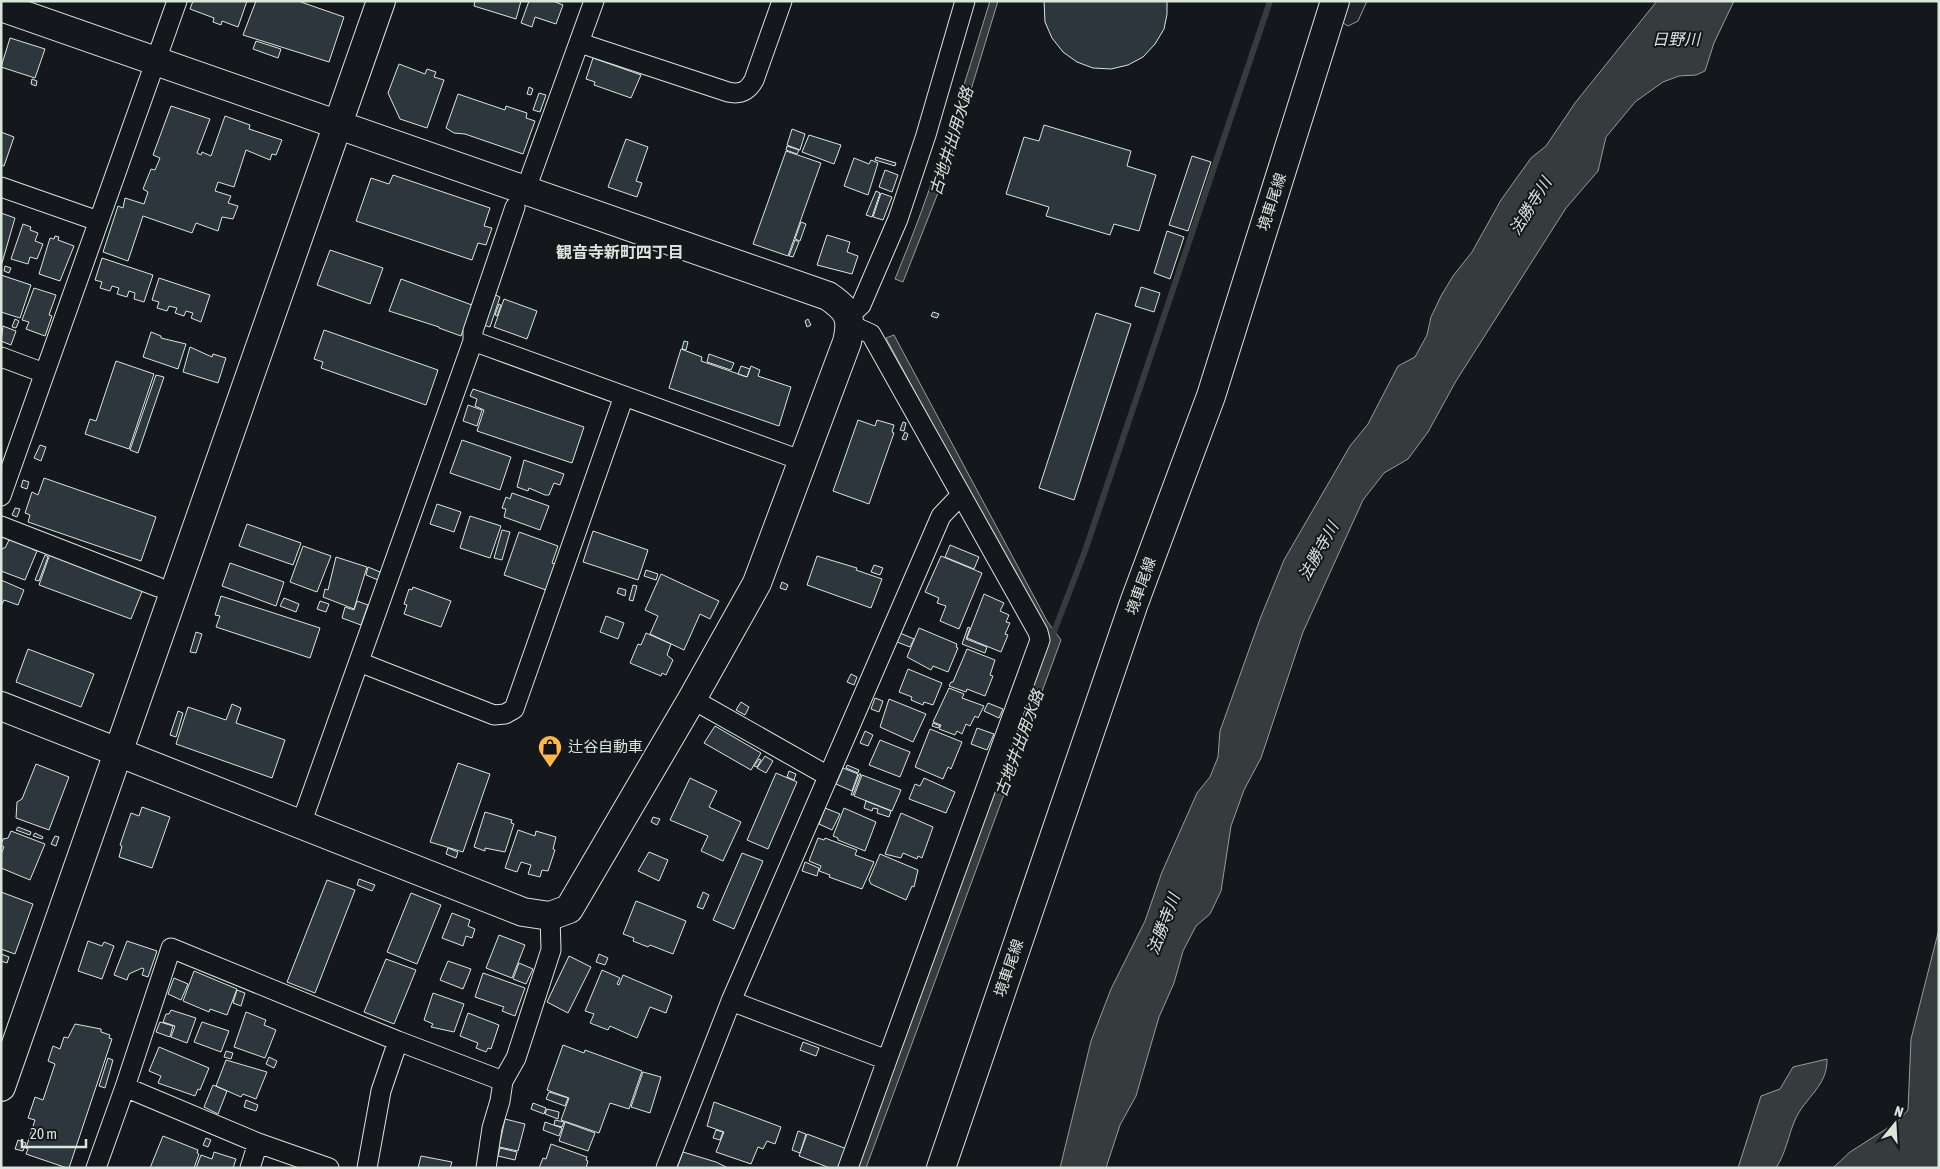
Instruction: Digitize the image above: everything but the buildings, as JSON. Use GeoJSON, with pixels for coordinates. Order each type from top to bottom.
{"type":"FeatureCollection","features":[{"type":"Feature","properties":{"kind":"street"},"geometry":{"type":"LineString","coordinates":[[1,496],[177,1]]}},
{"type":"Feature","properties":{"kind":"street"},"geometry":{"type":"LineString","coordinates":[[1,1087],[120,752],[381,1]]}},
{"type":"Feature","properties":{"kind":"street"},"geometry":{"type":"LineString","coordinates":[[301,824],[473,341],[472,331],[594,1]]}},
{"type":"Feature","properties":{"kind":"street"},"geometry":{"type":"LineString","coordinates":[[580,43],[739,94],[749,88],[754,80],[782,1]]}},
{"type":"Feature","properties":{"kind":"street"},"geometry":{"type":"LineString","coordinates":[[1,706],[523,912],[550,916],[569,909],[692,699],[757,583],[803,461],[850,321],[861,305],[898,219],[926,135],[965,1]]}},
{"type":"Feature","properties":{"kind":"street","name":"境車尾線"},"geometry":{"type":"LineString","coordinates":[[941,1168],[1134,603],[1211,396],[1335,1]]}},
{"type":"Feature","properties":{"kind":"street"},"geometry":{"type":"LineString","coordinates":[[1,7],[339,124],[521,198],[828,296],[840,304],[850,321],[871,334],[1038,632],[1040,640],[848,1168]]}},
{"type":"Feature","properties":{"kind":"street"},"geometry":{"type":"LineString","coordinates":[[1,187],[98,221]]}},
{"type":"Feature","properties":{"kind":"street"},"geometry":{"type":"LineString","coordinates":[[473,341],[803,461]]}},
{"type":"Feature","properties":{"kind":"street"},"geometry":{"type":"LineString","coordinates":[[1,357],[44,373]]}},
{"type":"Feature","properties":{"kind":"street"},"geometry":{"type":"LineString","coordinates":[[360,662],[494,715],[506,714],[514,709],[624,396]]}},
{"type":"Feature","properties":{"kind":"street"},"geometry":{"type":"LineString","coordinates":[[666,1168],[731,1002],[941,516],[961,495]]}},
{"type":"Feature","properties":{"kind":"street"},"geometry":{"type":"LineString","coordinates":[[1,526],[158,587]]}},
{"type":"Feature","properties":{"kind":"street"},"geometry":{"type":"LineString","coordinates":[[692,699],[828,776]]}},
{"type":"Feature","properties":{"kind":"street"},"geometry":{"type":"LineString","coordinates":[[486,1168],[492,1128],[500,1101],[503,1081],[516,1058],[551,950],[550,916]]}},
{"type":"Feature","properties":{"kind":"street"},"geometry":{"type":"LineString","coordinates":[[96,1168],[171,948],[503,1081]]}},
{"type":"Feature","properties":{"kind":"street"},"geometry":{"type":"LineString","coordinates":[[731,1002],[886,1060]]}},
{"type":"Feature","properties":{"kind":"street"},"geometry":{"type":"LineString","coordinates":[[367,1168],[381,1091],[398,1040]]}},
{"type":"Feature","properties":{"kind":"street"},"geometry":{"type":"LineString","coordinates":[[125,1087],[258,1143],[329,1168]]}},
{"type":"Feature","properties":{"kind":"street"},"geometry":{"type":"LineString","coordinates":[[250,1168],[258,1143]]}},
{"type":"Feature","properties":{"kind":"shaded area"},"geometry":{"type":"Polygon","coordinates":[[[1346,1],[1367,1],[1358,21],[1348,26],[1340,21],[1346,1]]]}},
{"type":"Feature","properties":{"kind":"water","name":"古地井出用水路"},"geometry":{"type":"Polygon","coordinates":[[[990,1],[998,1],[945,175],[903,282],[895,279],[934,176],[990,1]]]}},
{"type":"Feature","properties":{"kind":"water"},"geometry":{"type":"Polygon","coordinates":[[[1657,1],[1734,1],[1714,43],[1705,71],[1696,75],[1679,76],[1663,82],[1635,102],[1606,137],[1598,171],[1566,208],[1456,381],[1428,432],[1408,459],[1384,473],[1363,500],[1303,632],[1261,758],[1244,790],[1231,826],[1221,891],[1210,914],[1196,926],[1183,951],[1174,983],[1159,1017],[1136,1096],[1120,1125],[1106,1168],[1060,1168],[1091,1041],[1111,989],[1145,921],[1162,872],[1197,793],[1210,777],[1218,757],[1220,731],[1260,619],[1284,560],[1350,446],[1368,424],[1398,366],[1415,357],[1427,335],[1431,317],[1441,296],[1453,276],[1472,252],[1501,200],[1531,158],[1546,146],[1575,103],[1657,1]]]}},
{"type":"Feature","properties":{"kind":"water","name":"古地井出用水路"},"geometry":{"type":"Polygon","coordinates":[[[894,335],[1047,621],[1061,640],[866,1168],[855,1168],[1049,641],[886,338],[894,335]]]}},
{"type":"Feature","properties":{"kind":"water"},"geometry":{"type":"Polygon","coordinates":[[[1939,929],[1939,1168],[1833,1168],[1850,1152],[1897,1122],[1908,1110],[1911,1039],[1939,929]]]}},
{"type":"Feature","properties":{"kind":"water"},"geometry":{"type":"Polygon","coordinates":[[[1827,1059],[1824,1077],[1799,1112],[1776,1168],[1738,1168],[1761,1096],[1780,1089],[1793,1067],[1827,1059]]]}},
{"type":"Feature","properties":{"kind":"waterway"},"geometry":{"type":"LineString","coordinates":[[1052,637],[1085,551],[1270,1]]}},
{"type":"Feature","properties":{"kind":"place","name":"辻谷自動車"},"geometry":{"type":"Point","coordinates":[550,768]}},
{"type":"Feature","properties":{"kind":"district","name":"観音寺新町四丁目"},"geometry":{"type":"Point","coordinates":[620,252]}},
{"type":"Feature","properties":{"kind":"water label","name":"日野川"},"geometry":{"type":"Point","coordinates":[1676,39]}},
{"type":"Feature","properties":{"kind":"water label","name":"法勝寺川"},"geometry":{"type":"Point","coordinates":[1530,206]}},
{"type":"Feature","properties":{"kind":"water label","name":"法勝寺川"},"geometry":{"type":"Point","coordinates":[1318,551]}},
{"type":"Feature","properties":{"kind":"water label","name":"法勝寺川"},"geometry":{"type":"Point","coordinates":[1163,924]}}]}
